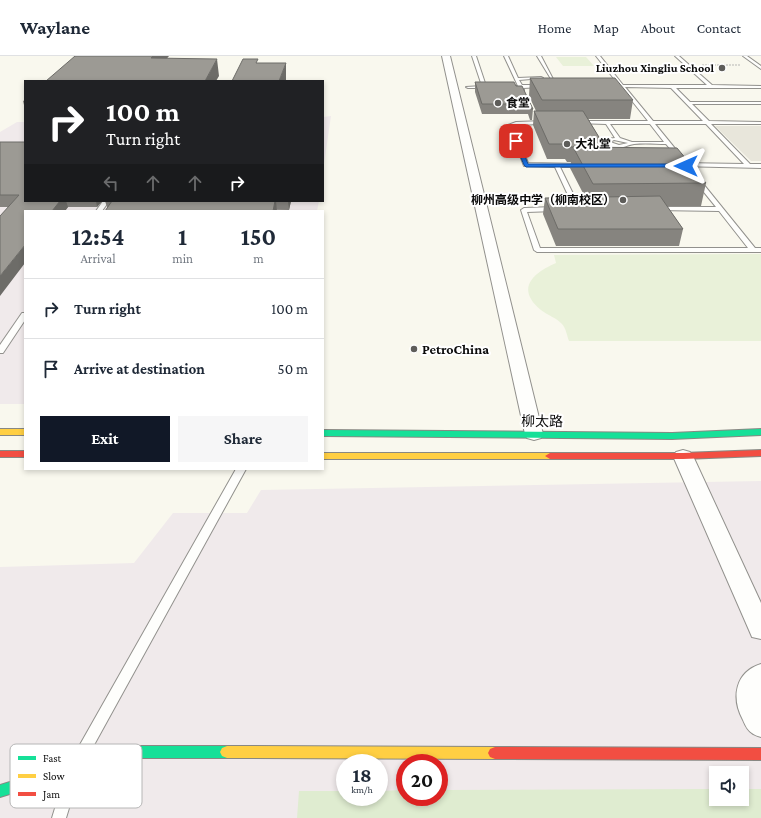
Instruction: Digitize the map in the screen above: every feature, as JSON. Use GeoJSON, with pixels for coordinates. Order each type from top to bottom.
{"type":"FeatureCollection","features":[{"type":"Feature","properties":{"kind":"main road"},"geometry":{"type":"LineString","coordinates":[[0,432],[24,432]]}},
{"type":"Feature","properties":{"kind":"main road","name":"柳太路"},"geometry":{"type":"LineString","coordinates":[[324,433],[672,436],[761,432]]}},
{"type":"Feature","properties":{"kind":"main road"},"geometry":{"type":"LineString","coordinates":[[324,456],[683,456],[761,453]]}},
{"type":"Feature","properties":{"kind":"main road"},"geometry":{"type":"LineString","coordinates":[[0,454],[24,454]]}},
{"type":"Feature","properties":{"kind":"main road"},"geometry":{"type":"LineString","coordinates":[[142,752],[761,754]]}},
{"type":"Feature","properties":{"kind":"main road"},"geometry":{"type":"LineString","coordinates":[[0,791],[10,788]]}},
{"type":"Feature","properties":{"kind":"street"},"geometry":{"type":"LineString","coordinates":[[446,56],[534,434]]}},
{"type":"Feature","properties":{"kind":"street"},"geometry":{"type":"LineString","coordinates":[[683,456],[761,630]]}},
{"type":"Feature","properties":{"kind":"street"},"geometry":{"type":"LineString","coordinates":[[761,674],[754,679],[749,691],[749,704],[756,719],[761,725]]}},
{"type":"Feature","properties":{"kind":"lane"},"geometry":{"type":"LineString","coordinates":[[474,56],[484,86]]}},
{"type":"Feature","properties":{"kind":"lane"},"geometry":{"type":"LineString","coordinates":[[506,56],[526,98]]}},
{"type":"Feature","properties":{"kind":"lane"},"geometry":{"type":"LineString","coordinates":[[517,78],[555,78],[539,56]]}},
{"type":"Feature","properties":{"kind":"lane"},"geometry":{"type":"LineString","coordinates":[[598,56],[690,172]]}},
{"type":"Feature","properties":{"kind":"lane"},"geometry":{"type":"LineString","coordinates":[[677,56],[711,86]]}},
{"type":"Feature","properties":{"kind":"lane"},"geometry":{"type":"LineString","coordinates":[[745,56],[759,66]]}},
{"type":"Feature","properties":{"kind":"lane"},"geometry":{"type":"LineString","coordinates":[[468,87],[492,86]]}},
{"type":"Feature","properties":{"kind":"lane"},"geometry":{"type":"LineString","coordinates":[[506,86],[549,86]]}},
{"type":"Feature","properties":{"kind":"lane"},"geometry":{"type":"LineString","coordinates":[[606,86],[761,87]]}},
{"type":"Feature","properties":{"kind":"lane"},"geometry":{"type":"LineString","coordinates":[[672,86],[749,166]]}},
{"type":"Feature","properties":{"kind":"lane"},"geometry":{"type":"LineString","coordinates":[[523,92],[547,92]]}},
{"type":"Feature","properties":{"kind":"lane"},"geometry":{"type":"LineString","coordinates":[[610,92],[626,92]]}},
{"type":"Feature","properties":{"kind":"lane"},"geometry":{"type":"LineString","coordinates":[[688,102],[761,103]]}},
{"type":"Feature","properties":{"kind":"lane"},"geometry":{"type":"LineString","coordinates":[[534,116],[537,122]]}},
{"type":"Feature","properties":{"kind":"lane"},"geometry":{"type":"LineString","coordinates":[[553,122],[516,123],[510,125],[526,165],[588,165]]}},
{"type":"Feature","properties":{"kind":"lane"},"geometry":{"type":"LineString","coordinates":[[568,122],[761,122]]}},
{"type":"Feature","properties":{"kind":"lane"},"geometry":{"type":"LineString","coordinates":[[607,122],[618,139]]}},
{"type":"Feature","properties":{"kind":"lane"},"geometry":{"type":"LineString","coordinates":[[631,143],[629,146],[623,147],[614,146],[607,142],[610,139],[618,139],[631,143],[667,143]]}},
{"type":"Feature","properties":{"kind":"lane"},"geometry":{"type":"LineString","coordinates":[[623,147],[627,153]]}},
{"type":"Feature","properties":{"kind":"lane"},"geometry":{"type":"LineString","coordinates":[[557,165],[578,209]]}},
{"type":"Feature","properties":{"kind":"lane"},"geometry":{"type":"LineString","coordinates":[[671,165],[760,166]]}},
{"type":"Feature","properties":{"kind":"lane"},"geometry":{"type":"LineString","coordinates":[[695,178],[753,250]]}},
{"type":"Feature","properties":{"kind":"lane"},"geometry":{"type":"LineString","coordinates":[[563,209],[524,210],[537,250],[761,250]]}},
{"type":"Feature","properties":{"kind":"lane"},"geometry":{"type":"LineString","coordinates":[[570,209],[586,209]]}},
{"type":"Feature","properties":{"kind":"lane"},"geometry":{"type":"LineString","coordinates":[[649,209],[720,209]]}},
{"type":"Feature","properties":{"kind":"lane"},"geometry":{"type":"LineString","coordinates":[[0,351],[24,316]]}},
{"type":"Feature","properties":{"kind":"lane"},"geometry":{"type":"LineString","coordinates":[[87,744],[241,470]]}},
{"type":"Feature","properties":{"kind":"lane"},"geometry":{"type":"LineString","coordinates":[[59,818],[62,808]]}},
{"type":"Feature","properties":{"kind":"path"},"geometry":{"type":"LineString","coordinates":[[687,65],[759,66]]}},
{"type":"Feature","properties":{"kind":"shaded area"},"geometry":{"type":"Polygon","coordinates":[[[331,116],[324,164],[324,117],[331,116]]]}},
{"type":"Feature","properties":{"kind":"shaded area"},"geometry":{"type":"Polygon","coordinates":[[[17,122],[24,122],[24,202],[319,202],[317,210],[24,210],[24,404],[0,404],[0,132],[17,122]]]}},
{"type":"Feature","properties":{"kind":"shaded area"},"geometry":{"type":"Polygon","coordinates":[[[715,126],[761,126],[761,161],[751,161],[715,126]]]}},
{"type":"Feature","properties":{"kind":"shaded area"},"geometry":{"type":"Polygon","coordinates":[[[761,481],[761,818],[0,818],[0,567],[134,563],[173,513],[247,513],[261,490],[761,481]]]}},
{"type":"Feature","properties":{"kind":"green space"},"geometry":{"type":"Polygon","coordinates":[[[556,57],[586,57],[594,66],[563,66],[556,57]]]}},
{"type":"Feature","properties":{"kind":"green space"},"geometry":{"type":"Polygon","coordinates":[[[761,254],[761,341],[569,341],[562,324],[541,310],[533,302],[529,295],[528,289],[530,282],[534,277],[556,263],[554,255],[761,254]]]}},
{"type":"Feature","properties":{"kind":"green space"},"geometry":{"type":"Polygon","coordinates":[[[709,789],[709,806],[749,806],[749,789],[761,789],[761,818],[297,818],[299,791],[336,791],[336,806],[388,806],[388,791],[396,790],[396,806],[448,806],[448,790],[709,789]]]}},
{"type":"Feature","properties":{"kind":"building"},"geometry":{"type":"Polygon","coordinates":[[[75,56],[153,56],[151,58],[217,59],[206,80],[47,80],[75,56]]]}},
{"type":"Feature","properties":{"kind":"building"},"geometry":{"type":"Polygon","coordinates":[[[243,59],[258,59],[256,63],[286,63],[279,80],[232,80],[243,59]]]}},
{"type":"Feature","properties":{"kind":"building"},"geometry":{"type":"Polygon","coordinates":[[[530,78],[615,78],[633,100],[542,100],[530,78]]]}},
{"type":"Feature","properties":{"kind":"building"},"geometry":{"type":"Polygon","coordinates":[[[475,82],[514,82],[516,86],[522,86],[533,109],[531,109],[529,104],[482,104],[475,82]]]}},
{"type":"Feature","properties":{"kind":"building"},"geometry":{"type":"Polygon","coordinates":[[[534,111],[583,111],[605,147],[568,147],[567,144],[549,144],[534,111]]]}},
{"type":"Feature","properties":{"kind":"building"},"geometry":{"type":"Polygon","coordinates":[[[0,142],[24,142],[24,202],[59,202],[53,210],[24,210],[24,246],[0,276],[0,216],[19,195],[0,195],[0,142]]]}},
{"type":"Feature","properties":{"kind":"building"},"geometry":{"type":"Polygon","coordinates":[[[573,147],[677,148],[706,183],[593,184],[573,147]]]}},
{"type":"Feature","properties":{"kind":"building"},"geometry":{"type":"Polygon","coordinates":[[[660,196],[683,229],[558,229],[545,198],[660,196]]]}},
{"type":"Feature","properties":{"kind":"building"},"geometry":{"type":"Polygon","coordinates":[[[111,202],[275,202],[273,210],[106,210],[111,202]]]}},
{"type":"Feature","properties":{"kind":"traffic: fast"},"geometry":{"type":"LineString","coordinates":[[324,433],[672,436],[761,432]]}},
{"type":"Feature","properties":{"kind":"traffic: fast"},"geometry":{"type":"LineString","coordinates":[[142,752],[227,752]]}},
{"type":"Feature","properties":{"kind":"traffic: fast"},"geometry":{"type":"LineString","coordinates":[[0,791],[10,788]]}},
{"type":"Feature","properties":{"kind":"traffic: slow"},"geometry":{"type":"LineString","coordinates":[[0,432],[24,432]]}},
{"type":"Feature","properties":{"kind":"traffic: slow"},"geometry":{"type":"LineString","coordinates":[[324,456],[550,456]]}},
{"type":"Feature","properties":{"kind":"traffic: slow"},"geometry":{"type":"LineString","coordinates":[[227,752],[495,753]]}},
{"type":"Feature","properties":{"kind":"traffic: jam"},"geometry":{"type":"LineString","coordinates":[[550,456],[683,456],[761,453]]}},
{"type":"Feature","properties":{"kind":"traffic: jam"},"geometry":{"type":"LineString","coordinates":[[0,454],[24,454]]}},
{"type":"Feature","properties":{"kind":"traffic: jam"},"geometry":{"type":"LineString","coordinates":[[495,753],[761,754]]}},
{"type":"Feature","properties":{"kind":"place","name":"Liuzhou Xingliu School"},"geometry":{"type":"Point","coordinates":[722,68]}},
{"type":"Feature","properties":{"kind":"place","name":"食堂"},"geometry":{"type":"Point","coordinates":[498,103]}},
{"type":"Feature","properties":{"kind":"place","name":"大礼堂"},"geometry":{"type":"Point","coordinates":[567,144]}},
{"type":"Feature","properties":{"kind":"place","name":"柳州高级中学（柳南校区）"},"geometry":{"type":"Point","coordinates":[623,200]}},
{"type":"Feature","properties":{"kind":"place","name":"PetroChina"},"geometry":{"type":"Point","coordinates":[414,349]}},
{"type":"Feature","properties":{"kind":"route"},"geometry":{"type":"LineString","coordinates":[[516,141],[526,165],[686,166]]}}]}
